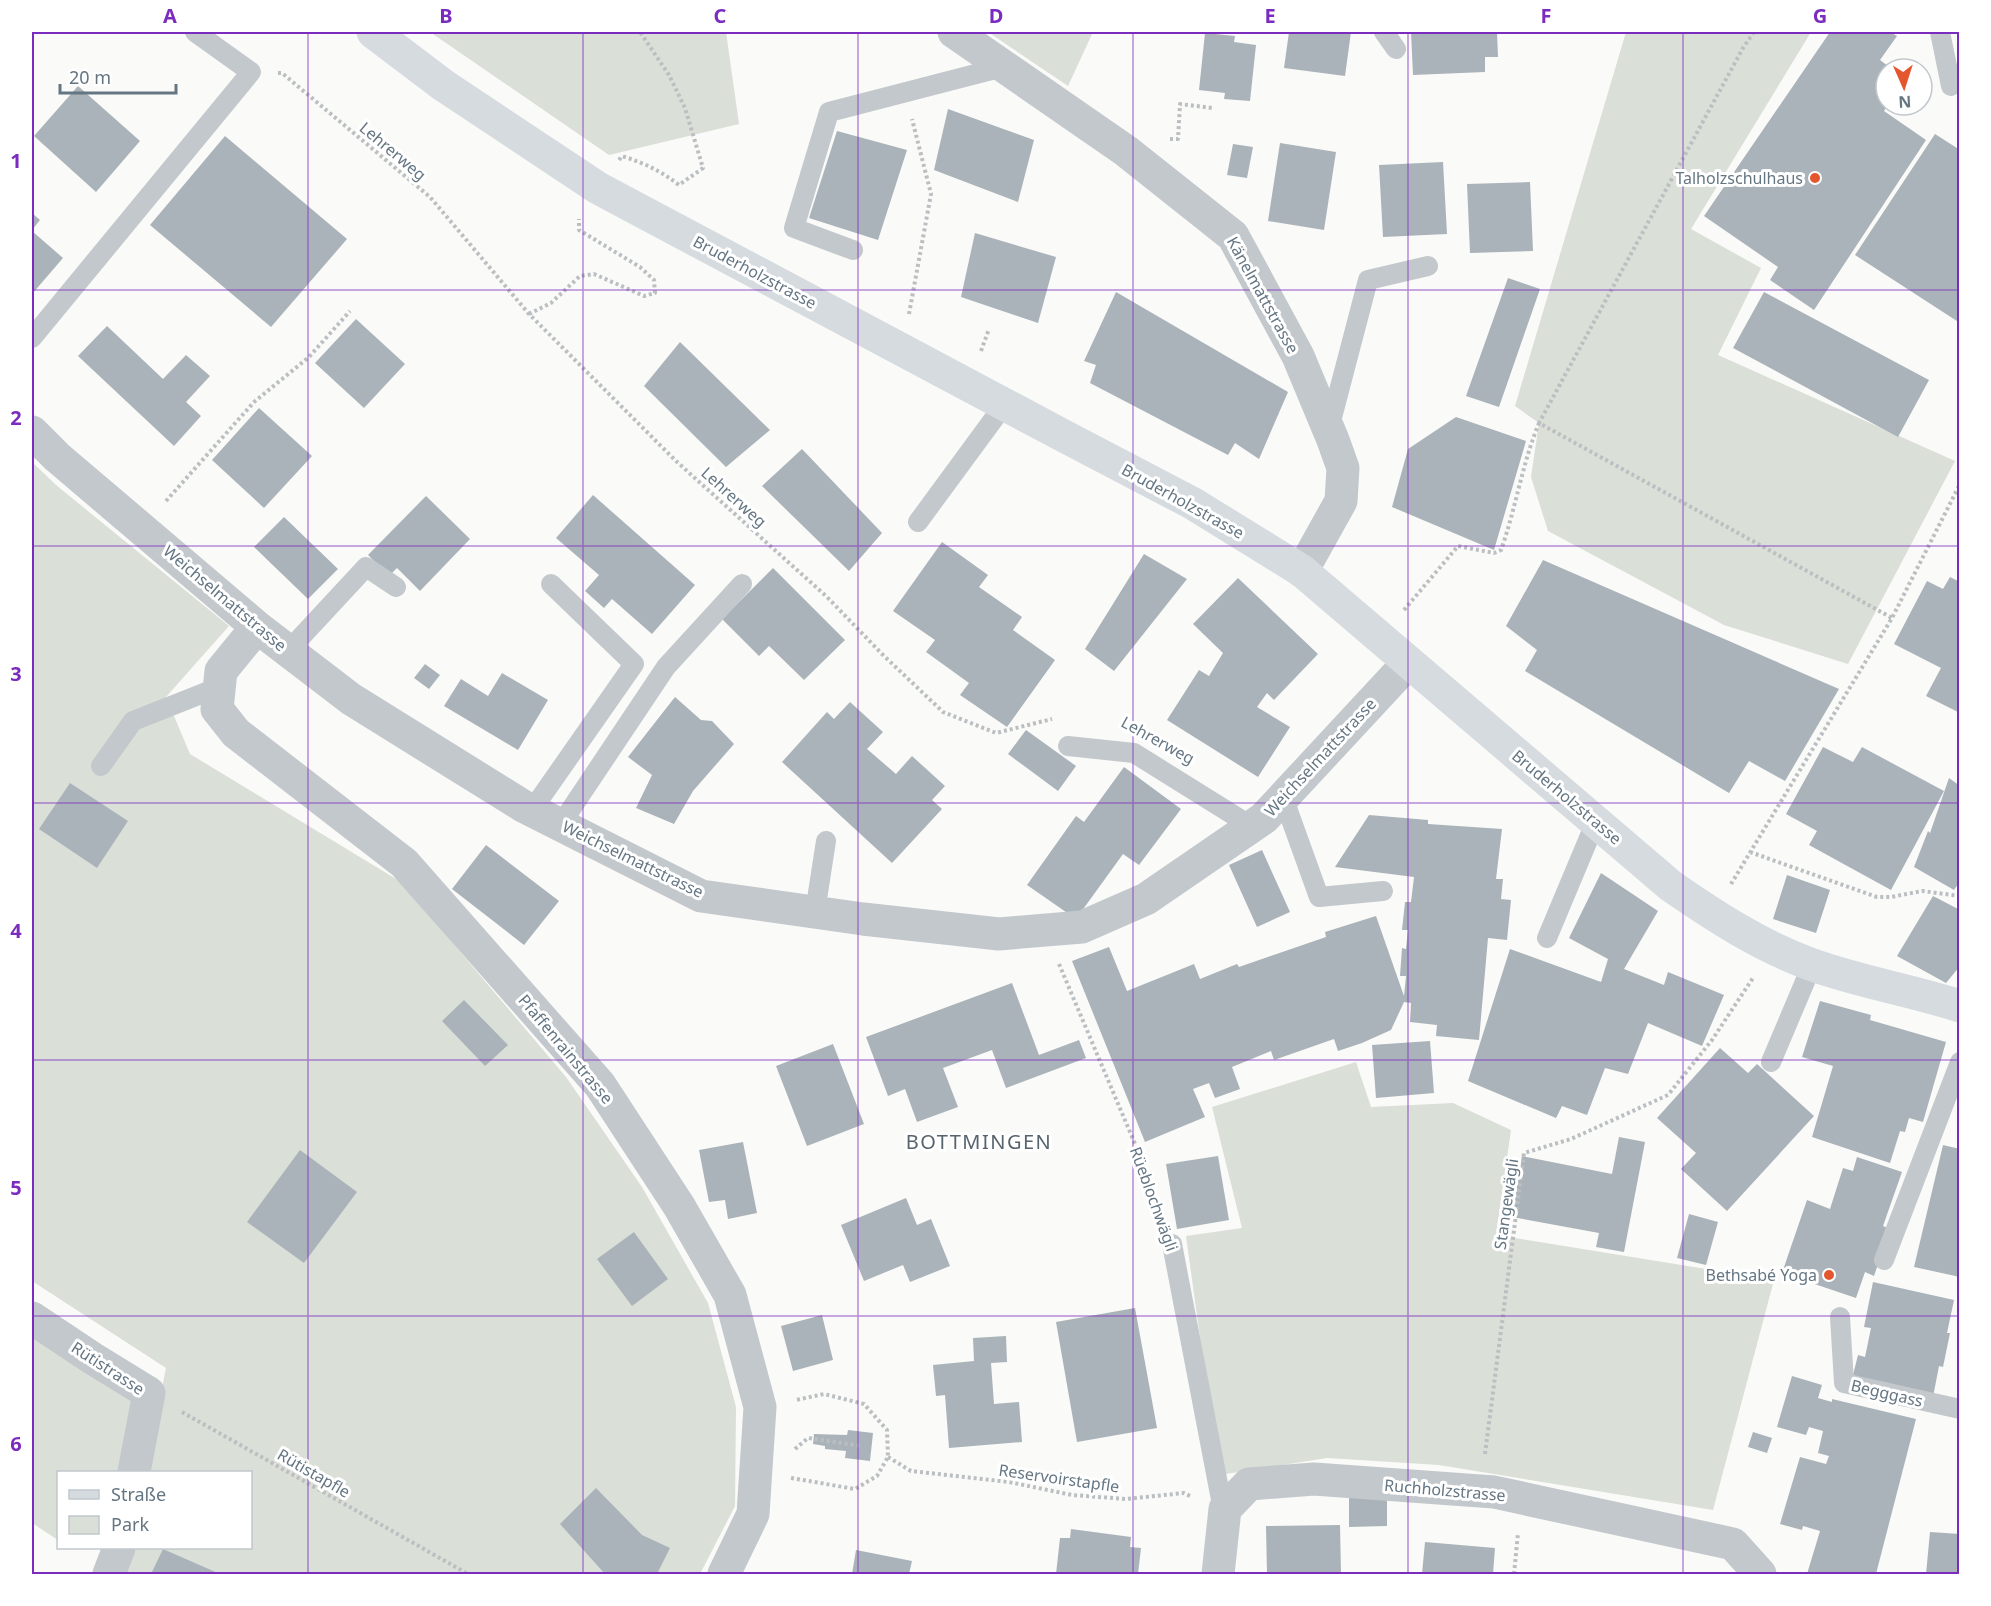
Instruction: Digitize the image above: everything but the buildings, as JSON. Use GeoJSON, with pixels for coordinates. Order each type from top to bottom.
{"type":"FeatureCollection","features":[{"type":"Feature","properties":{"kind":"main road","name":"Bruderholzstrasse"},"geometry":{"type":"LineString","coordinates":[[373,32],[442,85],[598,188],[1192,503],[1302,571],[1671,886],[1712,914],[1773,949],[1812,965],[1959,1006]]}},
{"type":"Feature","properties":{"kind":"street","name":"Känelmattstrasse"},"geometry":{"type":"LineString","coordinates":[[954,32],[1126,151],[1233,236],[1298,356],[1343,468],[1341,501],[1302,571]]}},
{"type":"Feature","properties":{"kind":"street","name":"Weichselmattstrasse"},"geometry":{"type":"LineString","coordinates":[[32,432],[57,457],[257,627],[351,699],[532,810],[701,896],[863,919],[999,934],[1082,927],[1146,899],[1264,818],[1408,663]]}},
{"type":"Feature","properties":{"kind":"street","name":"Pfaffenrainstrasse"},"geometry":{"type":"LineString","coordinates":[[257,627],[221,671],[216,709],[236,733],[404,863],[600,1084],[679,1206],[730,1295],[760,1407],[753,1514],[724,1575]]}},
{"type":"Feature","properties":{"kind":"street","name":"Rütistrasse"},"geometry":{"type":"LineString","coordinates":[[32,1318],[149,1393],[134,1471]]}},
{"type":"Feature","properties":{"kind":"street","name":"Ruchholzstrasse"},"geometry":{"type":"LineString","coordinates":[[1218,1575],[1225,1509],[1249,1484],[1314,1479],[1494,1492],[1733,1544],[1760,1575]]}},
{"type":"Feature","properties":{"kind":"street"},"geometry":{"type":"LineString","coordinates":[[109,1575],[119,1549]]}},
{"type":"Feature","properties":{"kind":"lane"},"geometry":{"type":"LineString","coordinates":[[32,338],[251,72],[195,32]]}},
{"type":"Feature","properties":{"kind":"lane"},"geometry":{"type":"LineString","coordinates":[[1384,32],[1396,49]]}},
{"type":"Feature","properties":{"kind":"lane"},"geometry":{"type":"LineString","coordinates":[[1940,32],[1951,86]]}},
{"type":"Feature","properties":{"kind":"lane"},"geometry":{"type":"LineString","coordinates":[[853,250],[794,228],[829,112],[1003,67]]}},
{"type":"Feature","properties":{"kind":"lane"},"geometry":{"type":"LineString","coordinates":[[1329,429],[1368,280],[1428,266]]}},
{"type":"Feature","properties":{"kind":"lane"},"geometry":{"type":"LineString","coordinates":[[918,522],[1004,405]]}},
{"type":"Feature","properties":{"kind":"lane"},"geometry":{"type":"LineString","coordinates":[[288,651],[366,567],[396,587]]}},
{"type":"Feature","properties":{"kind":"lane"},"geometry":{"type":"LineString","coordinates":[[532,810],[634,664],[551,584]]}},
{"type":"Feature","properties":{"kind":"lane"},"geometry":{"type":"LineString","coordinates":[[561,824],[666,667],[742,584]]}},
{"type":"Feature","properties":{"kind":"lane"},"geometry":{"type":"LineString","coordinates":[[101,766],[133,721],[219,687]]}},
{"type":"Feature","properties":{"kind":"lane"},"geometry":{"type":"LineString","coordinates":[[1068,746],[1134,753],[1251,826]]}},
{"type":"Feature","properties":{"kind":"lane"},"geometry":{"type":"LineString","coordinates":[[1283,797],[1319,897],[1383,891]]}},
{"type":"Feature","properties":{"kind":"lane"},"geometry":{"type":"LineString","coordinates":[[1547,938],[1596,821]]}},
{"type":"Feature","properties":{"kind":"lane"},"geometry":{"type":"LineString","coordinates":[[815,912],[826,840]]}},
{"type":"Feature","properties":{"kind":"lane"},"geometry":{"type":"LineString","coordinates":[[1771,1062],[1812,965]]}},
{"type":"Feature","properties":{"kind":"lane"},"geometry":{"type":"LineString","coordinates":[[1884,1260],[1959,1062]]}},
{"type":"Feature","properties":{"kind":"lane","name":"Rüeblochwägli"},"geometry":{"type":"LineString","coordinates":[[1172,1244],[1224,1516]]}},
{"type":"Feature","properties":{"kind":"lane","name":"Begggass"},"geometry":{"type":"LineString","coordinates":[[1840,1317],[1844,1383],[1959,1409]]}},
{"type":"Feature","properties":{"kind":"path"},"geometry":{"type":"LineString","coordinates":[[529,314],[551,303],[580,276],[594,274],[644,296],[655,293],[654,280],[640,267],[579,230],[578,212],[622,156],[649,165],[679,185],[704,168],[685,108],[669,75],[640,32]]}},
{"type":"Feature","properties":{"kind":"path"},"geometry":{"type":"LineString","coordinates":[[1381,638],[1458,546],[1494,554],[1501,550],[1530,445],[1539,423],[1743,48],[1754,32]]}},
{"type":"Feature","properties":{"kind":"path","name":"Lehrerweg"},"geometry":{"type":"LineString","coordinates":[[251,72],[282,73],[430,197],[529,314],[676,461],[827,597],[883,655],[943,711],[996,733],[1052,719],[1062,719]]}},
{"type":"Feature","properties":{"kind":"path"},"geometry":{"type":"LineString","coordinates":[[903,350],[931,194],[904,92]]}},
{"type":"Feature","properties":{"kind":"path"},"geometry":{"type":"LineString","coordinates":[[1166,139],[1178,139],[1180,104],[1212,108]]}},
{"type":"Feature","properties":{"kind":"path"},"geometry":{"type":"LineString","coordinates":[[142,529],[254,402],[309,357],[350,311]]}},
{"type":"Feature","properties":{"kind":"path"},"geometry":{"type":"LineString","coordinates":[[1539,423],[1892,618]]}},
{"type":"Feature","properties":{"kind":"path"},"geometry":{"type":"LineString","coordinates":[[1712,914],[1892,618],[1959,484]]}},
{"type":"Feature","properties":{"kind":"path"},"geometry":{"type":"LineString","coordinates":[[1750,852],[1877,897],[1891,897],[1922,891],[1959,896]]}},
{"type":"Feature","properties":{"kind":"path","name":"Rüeblochwägli"},"geometry":{"type":"LineString","coordinates":[[1045,930],[1146,1170],[1172,1244]]}},
{"type":"Feature","properties":{"kind":"path","name":"Stangewägli"},"geometry":{"type":"LineString","coordinates":[[1481,1491],[1524,1153],[1571,1139],[1668,1095],[1712,1040],[1756,973]]}},
{"type":"Feature","properties":{"kind":"path","name":"Rütistapfle"},"geometry":{"type":"LineString","coordinates":[[149,1393],[468,1575]]}},
{"type":"Feature","properties":{"kind":"path"},"geometry":{"type":"LineString","coordinates":[[756,1470],[855,1489],[877,1476],[888,1457],[887,1430],[864,1404],[824,1394],[760,1407]]}},
{"type":"Feature","properties":{"kind":"path"},"geometry":{"type":"LineString","coordinates":[[808,1438],[861,1446]]}},
{"type":"Feature","properties":{"kind":"path","name":"Reservoirstapfle"},"geometry":{"type":"LineString","coordinates":[[888,1457],[911,1471],[1009,1482],[1072,1495],[1126,1499],[1184,1493],[1224,1516]]}},
{"type":"Feature","properties":{"kind":"green space"},"geometry":{"type":"Polygon","coordinates":[[[430,32],[726,32],[739,124],[609,155],[430,32]]]}},
{"type":"Feature","properties":{"kind":"green space"},"geometry":{"type":"Polygon","coordinates":[[[988,32],[1093,32],[1068,86],[988,32]]]}},
{"type":"Feature","properties":{"kind":"green space"},"geometry":{"type":"Polygon","coordinates":[[[1626,32],[1811,32],[1691,229],[1761,268],[1718,355],[1955,461],[1848,664],[1724,625],[1548,531],[1531,477],[1539,423],[1515,406],[1626,32]]]}},
{"type":"Feature","properties":{"kind":"green space"},"geometry":{"type":"Polygon","coordinates":[[[32,462],[56,485],[229,626],[166,697],[190,754],[401,882],[566,1077],[642,1187],[708,1303],[736,1407],[735,1506],[700,1574],[124,1574],[129,1549],[252,1549],[252,1471],[145,1471],[166,1368],[32,1281],[32,462]]]}},
{"type":"Feature","properties":{"kind":"green space"},"geometry":{"type":"Polygon","coordinates":[[[1356,1062],[1371,1107],[1453,1103],[1511,1130],[1496,1235],[1774,1280],[1713,1510],[1439,1465],[1327,1458],[1219,1475],[1186,1236],[1242,1228],[1212,1107],[1356,1062]]]}},
{"type":"Feature","properties":{"kind":"green space"},"geometry":{"type":"Polygon","coordinates":[[[32,1330],[135,1399],[123,1471],[57,1471],[57,1539],[32,1523],[32,1330]]]}},
{"type":"Feature","properties":{"kind":"place","name":"Talholzschulhaus"},"geometry":{"type":"Point","coordinates":[1815,178]}},
{"type":"Feature","properties":{"kind":"place","name":"Bethsabé Yoga"},"geometry":{"type":"Point","coordinates":[1829,1275]}},
{"type":"Feature","properties":{"kind":"district","name":"BOTTMINGEN"},"geometry":{"type":"Point","coordinates":[979,1141]}}]}
